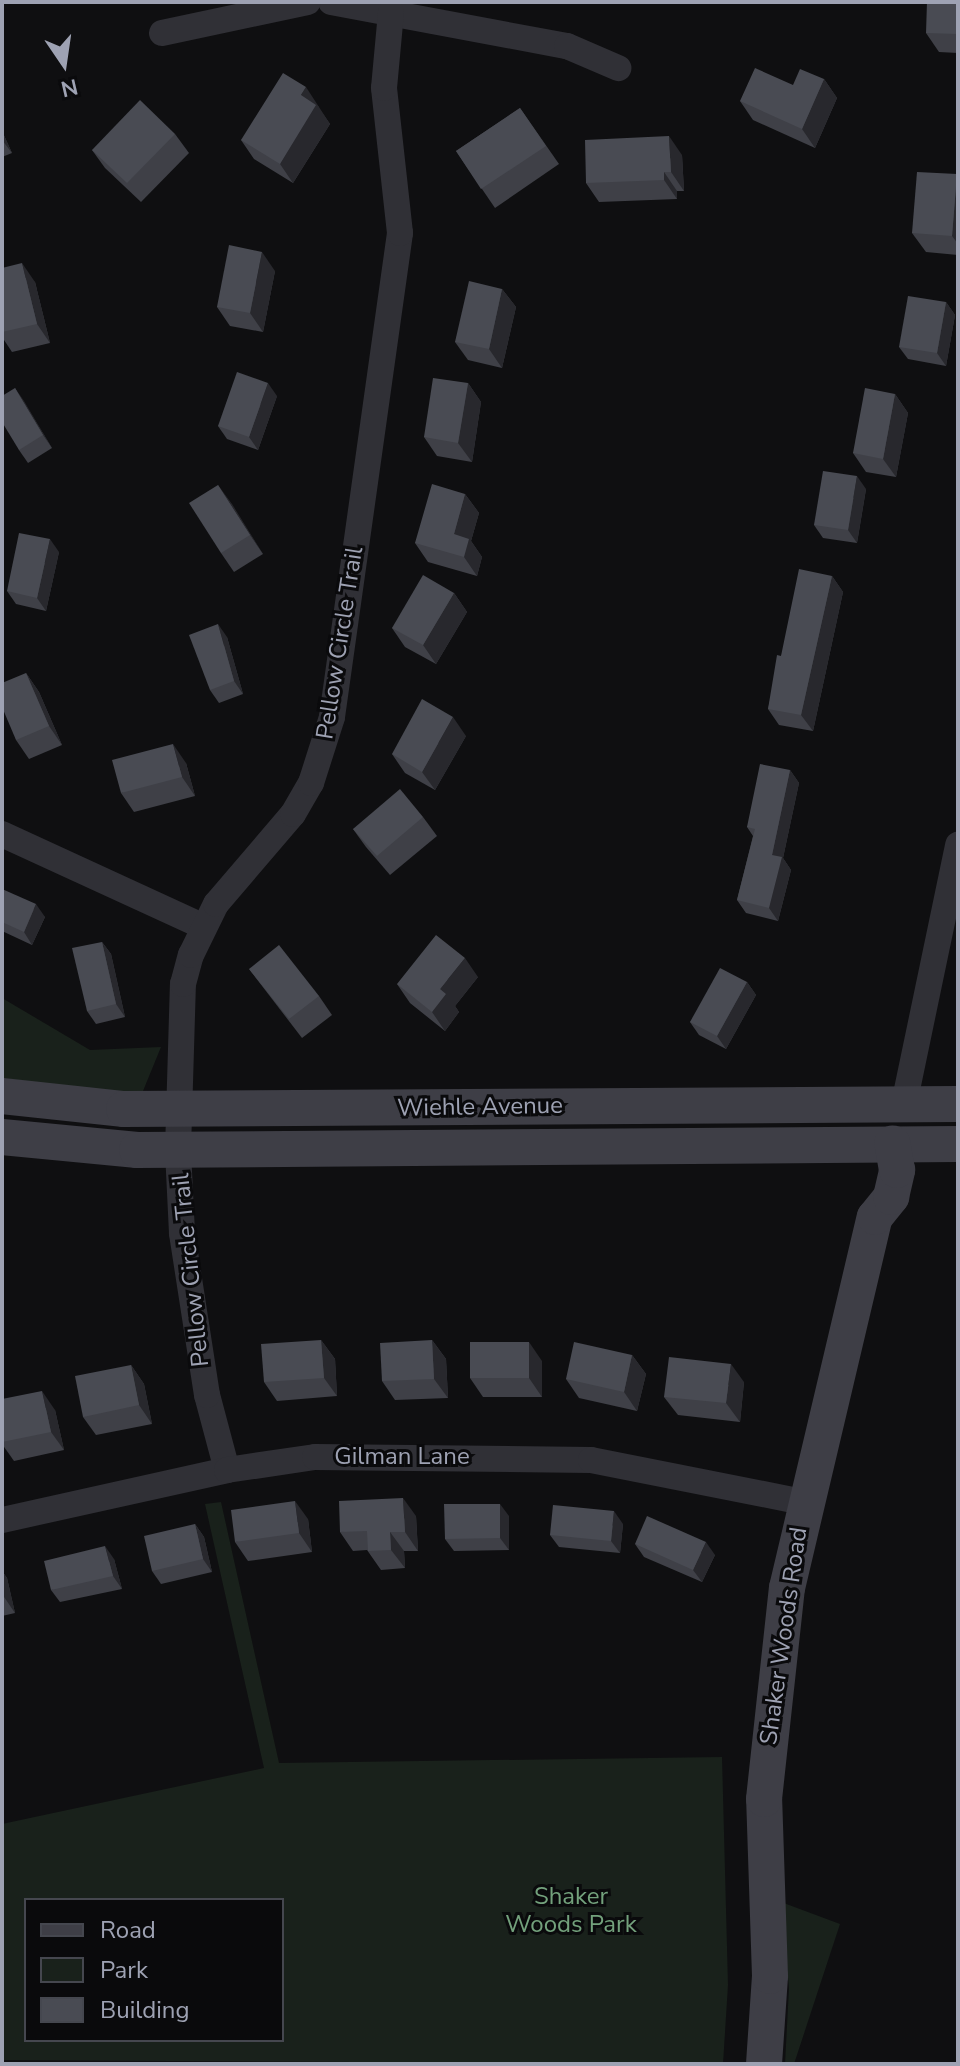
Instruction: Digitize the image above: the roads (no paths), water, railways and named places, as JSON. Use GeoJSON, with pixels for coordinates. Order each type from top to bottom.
{"type":"FeatureCollection","features":[{"type":"Feature","properties":{"kind":"main road","name":"Wiehle Avenue"},"geometry":{"type":"LineString","coordinates":[[2,1096],[80,1107],[179,1109],[958,1104]]}},
{"type":"Feature","properties":{"kind":"main road","name":"Shaker Woods Road"},"geometry":{"type":"LineString","coordinates":[[764,2064],[770,1976],[764,1799],[770,1708],[804,1502],[875,1217],[891,1197],[897,1170],[892,1143],[904,1104]]}},
{"type":"Feature","properties":{"kind":"main road","name":"Wiehle Avenue"},"geometry":{"type":"LineString","coordinates":[[2,1137],[91,1148],[178,1150],[958,1144]]}},
{"type":"Feature","properties":{"kind":"street"},"geometry":{"type":"LineString","coordinates":[[162,33],[308,2]]}},
{"type":"Feature","properties":{"kind":"street"},"geometry":{"type":"LineString","coordinates":[[331,2],[567,46],[618,68]]}},
{"type":"Feature","properties":{"kind":"street","name":"Pellow Circle Trail"},"geometry":{"type":"LineString","coordinates":[[227,1470],[190,1297],[178,1150],[183,984],[204,927],[237,875],[293,814],[311,783],[332,717],[400,233],[384,88],[391,12]]}},
{"type":"Feature","properties":{"kind":"street"},"geometry":{"type":"LineString","coordinates":[[2,834],[204,927]]}},
{"type":"Feature","properties":{"kind":"street","name":"Shaker Woods Road"},"geometry":{"type":"LineString","coordinates":[[904,1104],[958,845]]}},
{"type":"Feature","properties":{"kind":"street","name":"Gilman Lane"},"geometry":{"type":"LineString","coordinates":[[2,1520],[227,1470],[315,1457],[536,1456],[591,1460],[804,1502]]}},
{"type":"Feature","properties":{"kind":"park label","name":"Shaker Woods Park"},"geometry":{"type":"Point","coordinates":[571,1911]}}]}
